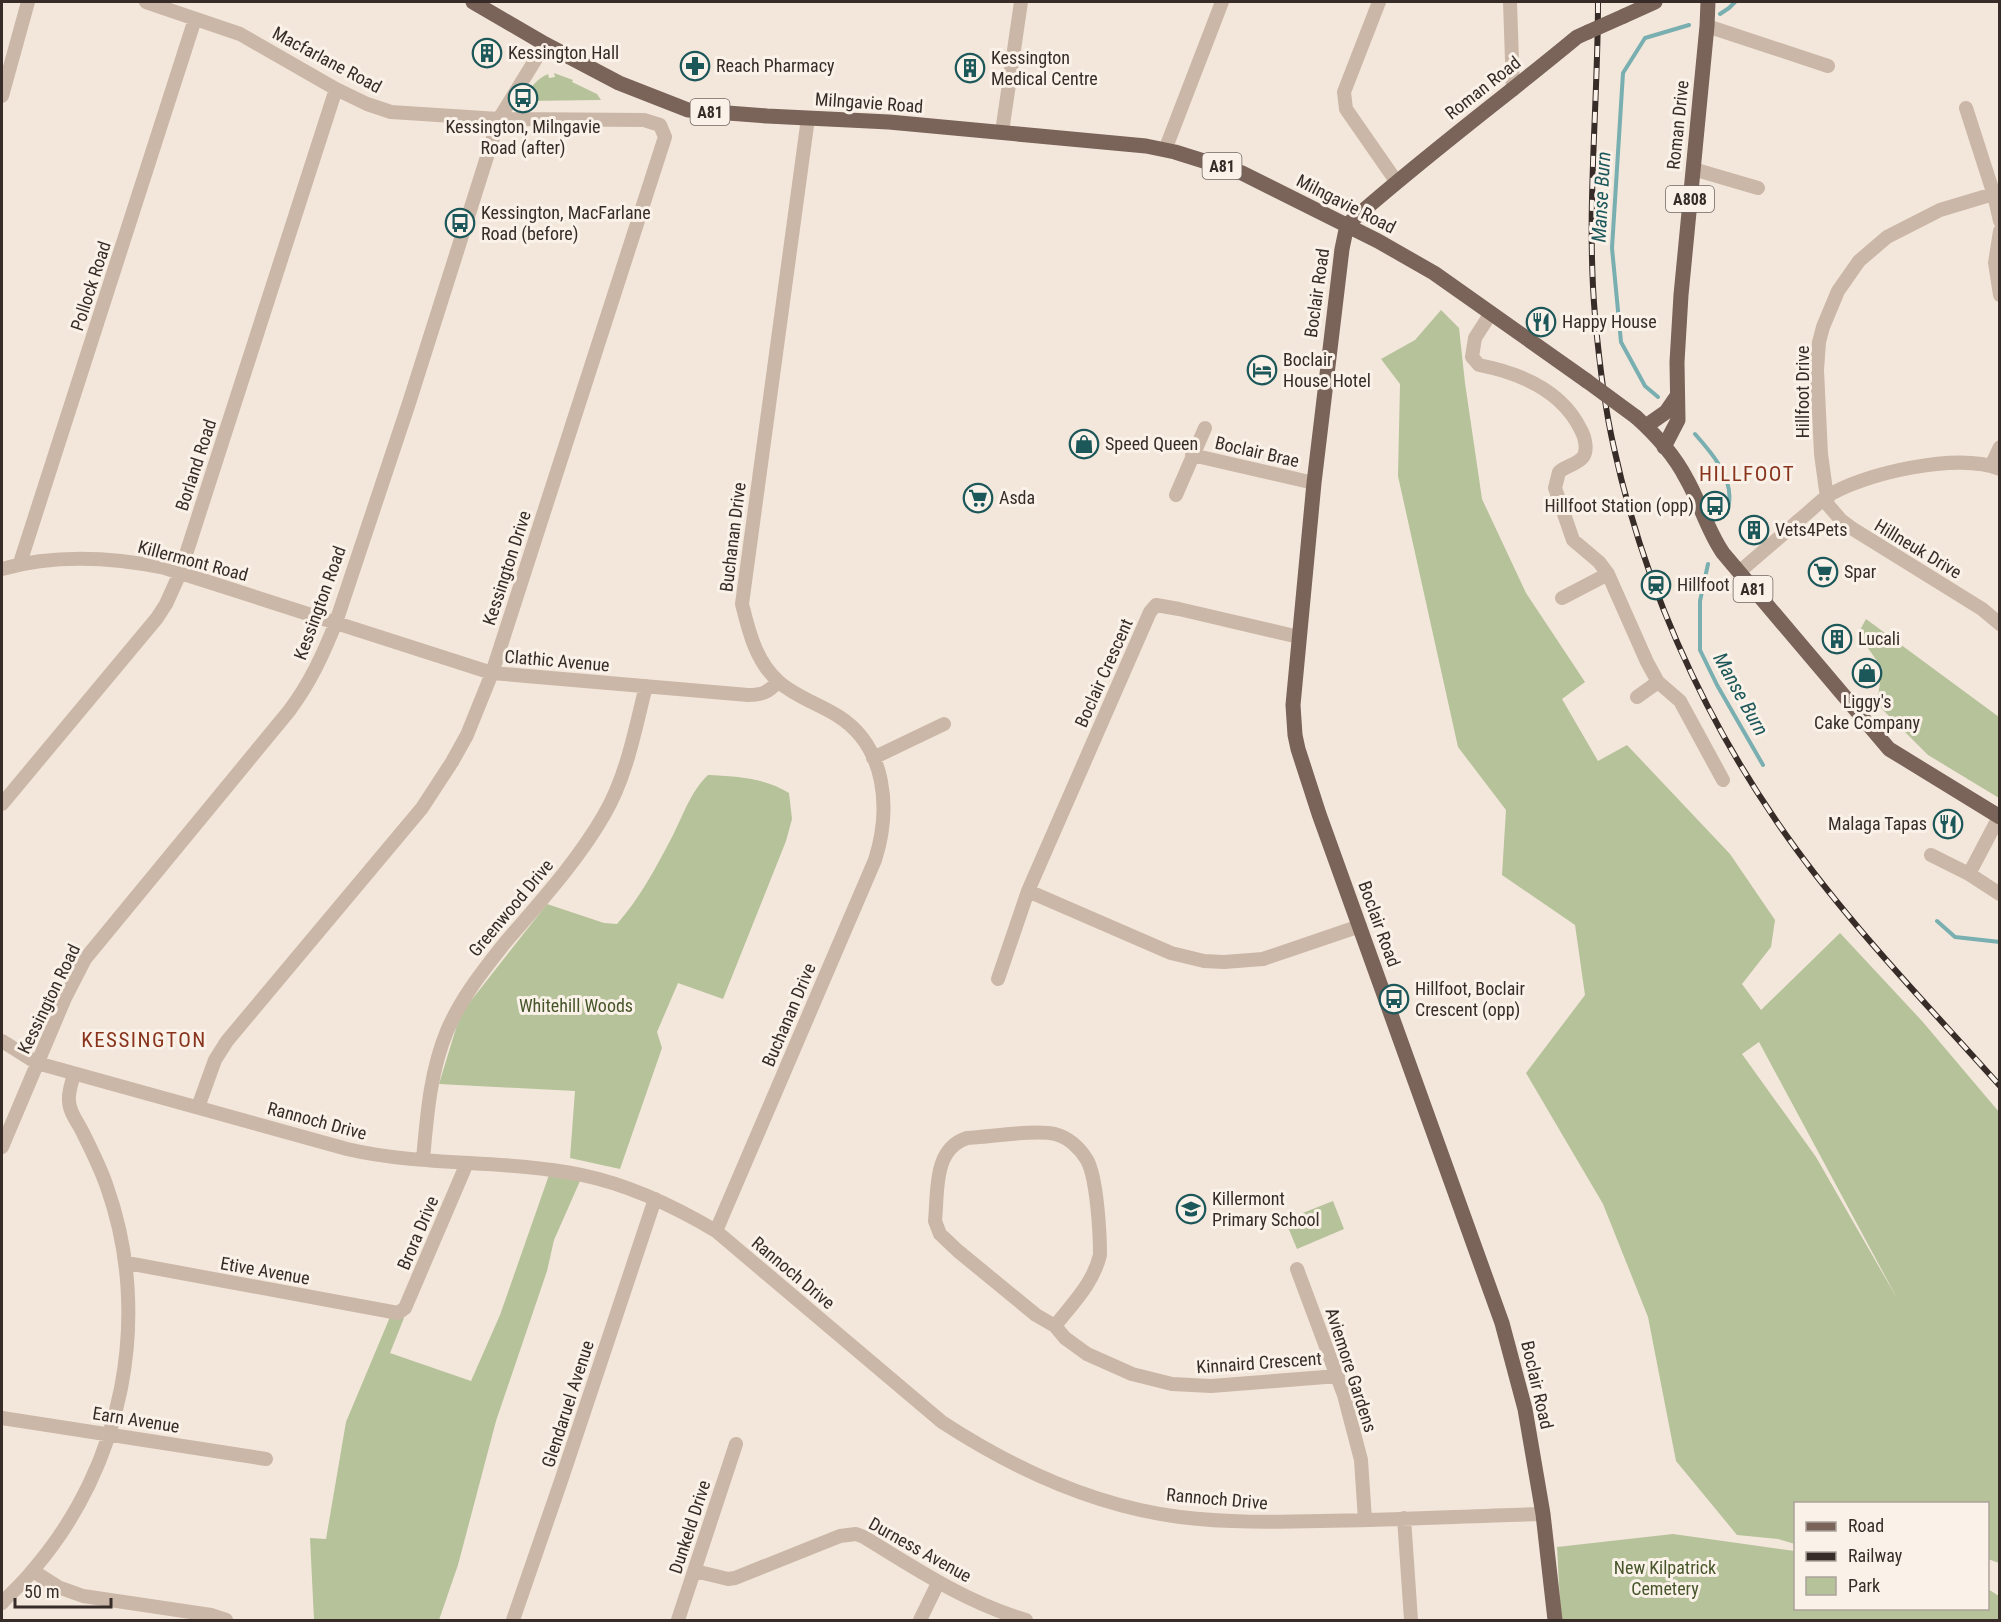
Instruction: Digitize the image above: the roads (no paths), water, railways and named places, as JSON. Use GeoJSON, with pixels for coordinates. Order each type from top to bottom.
{"type":"FeatureCollection","features":[{"type":"Feature","properties":{"kind":"main road","name":"Milngavie Road"},"geometry":{"type":"LineString","coordinates":[[473,2],[619,83],[688,110],[889,122],[1146,146],[1242,173],[1347,225],[1434,273],[1641,421],[1686,477],[1714,540],[1889,748],[1999,817]]}},
{"type":"Feature","properties":{"kind":"main road","name":"Roman Road"},"geometry":{"type":"LineString","coordinates":[[1347,225],[1396,181],[1577,37],[1655,2]]}},
{"type":"Feature","properties":{"kind":"main road","name":"Roman Drive"},"geometry":{"type":"LineString","coordinates":[[1664,447],[1678,420],[1681,295],[1708,2]]}},
{"type":"Feature","properties":{"kind":"main road","name":"Boclair Road"},"geometry":{"type":"LineString","coordinates":[[1347,225],[1342,249],[1314,483],[1293,705],[1295,735],[1319,814],[1502,1323],[1525,1409],[1543,1514],[1555,1620]]}},
{"type":"Feature","properties":{"kind":"main road"},"geometry":{"type":"LineString","coordinates":[[1641,421],[1666,412],[1677,396]]}},
{"type":"Feature","properties":{"kind":"street"},"geometry":{"type":"LineString","coordinates":[[2,96],[28,2]]}},
{"type":"Feature","properties":{"kind":"street","name":"Macfarlane Road"},"geometry":{"type":"LineString","coordinates":[[146,2],[240,34],[336,89],[367,104],[391,112],[499,119]]}},
{"type":"Feature","properties":{"kind":"street"},"geometry":{"type":"LineString","coordinates":[[1002,132],[1021,2]]}},
{"type":"Feature","properties":{"kind":"street"},"geometry":{"type":"LineString","coordinates":[[1165,150],[1222,2]]}},
{"type":"Feature","properties":{"kind":"street"},"geometry":{"type":"LineString","coordinates":[[1379,2],[1343,99],[1346,109],[1396,181]]}},
{"type":"Feature","properties":{"kind":"street"},"geometry":{"type":"LineString","coordinates":[[1510,2],[1513,90]]}},
{"type":"Feature","properties":{"kind":"street","name":"Pollock Road"},"geometry":{"type":"LineString","coordinates":[[20,563],[195,19]]}},
{"type":"Feature","properties":{"kind":"street"},"geometry":{"type":"LineString","coordinates":[[1707,26],[1828,66]]}},
{"type":"Feature","properties":{"kind":"street","name":"Kessington Road"},"geometry":{"type":"LineString","coordinates":[[2,1147],[65,998],[85,959],[306,688],[322,658],[409,403],[499,119],[545,44]]}},
{"type":"Feature","properties":{"kind":"street","name":"Borland Road"},"geometry":{"type":"LineString","coordinates":[[2,804],[157,618],[166,604],[180,573],[336,89]]}},
{"type":"Feature","properties":{"kind":"street"},"geometry":{"type":"LineString","coordinates":[[1966,108],[1997,194],[2000,221]]}},
{"type":"Feature","properties":{"kind":"street","name":"Buchanan Drive"},"geometry":{"type":"LineString","coordinates":[[716,1231],[875,860],[882,838],[885,813],[883,790],[873,758],[863,740],[840,717],[804,699],[778,682],[766,667],[752,640],[742,604],[808,118]]}},
{"type":"Feature","properties":{"kind":"street","name":"Kessington Drive"},"geometry":{"type":"LineString","coordinates":[[198,1107],[215,1060],[227,1041],[406,828],[437,786],[466,735],[492,673],[664,137],[660,125],[644,120],[499,119]]}},
{"type":"Feature","properties":{"kind":"street"},"geometry":{"type":"LineString","coordinates":[[1693,169],[1758,188]]}},
{"type":"Feature","properties":{"kind":"street","name":"Hillfoot Drive"},"geometry":{"type":"LineString","coordinates":[[1827,497],[1821,454],[1817,370],[1819,342],[1838,291],[1859,261],[1887,237],[1940,210],[1997,194]]}},
{"type":"Feature","properties":{"kind":"street"},"geometry":{"type":"LineString","coordinates":[[1999,289],[1995,263],[2000,231]]}},
{"type":"Feature","properties":{"kind":"street"},"geometry":{"type":"LineString","coordinates":[[1491,313],[1474,338],[1472,357],[1479,365],[1502,369],[1525,378],[1556,397],[1572,412],[1583,433],[1586,450],[1583,457],[1559,472],[1555,488],[1573,540],[1599,562],[1608,574],[1658,682],[1680,701],[1723,780]]}},
{"type":"Feature","properties":{"kind":"street","name":"Boclair Brae"},"geometry":{"type":"LineString","coordinates":[[1176,495],[1205,428]]}},
{"type":"Feature","properties":{"kind":"street"},"geometry":{"type":"LineString","coordinates":[[1739,572],[1827,497],[1881,475],[1913,467],[1953,462],[1995,467],[2000,447]]}},
{"type":"Feature","properties":{"kind":"street","name":"Boclair Brae"},"geometry":{"type":"LineString","coordinates":[[1192,455],[1314,483]]}},
{"type":"Feature","properties":{"kind":"street","name":"Hillneuk Drive"},"geometry":{"type":"LineString","coordinates":[[1827,497],[1828,505],[1852,530],[1982,609],[2000,624]]}},
{"type":"Feature","properties":{"kind":"street","name":"Killermont Road"},"geometry":{"type":"LineString","coordinates":[[2,569],[20,563],[65,559],[135,562],[180,573],[336,622]]}},
{"type":"Feature","properties":{"kind":"street"},"geometry":{"type":"LineString","coordinates":[[1562,598],[1608,574]]}},
{"type":"Feature","properties":{"kind":"street","name":"Boclair Crescent"},"geometry":{"type":"LineString","coordinates":[[998,979],[1028,891],[1150,612],[1156,605],[1299,638]]}},
{"type":"Feature","properties":{"kind":"street","name":"Clathic Avenue"},"geometry":{"type":"LineString","coordinates":[[336,622],[492,673],[762,695],[778,682]]}},
{"type":"Feature","properties":{"kind":"street"},"geometry":{"type":"LineString","coordinates":[[1637,697],[1658,682]]}},
{"type":"Feature","properties":{"kind":"street","name":"Greenwood Drive"},"geometry":{"type":"LineString","coordinates":[[423,1159],[434,1069],[455,1013],[473,982],[590,839],[606,813],[627,760],[646,686]]}},
{"type":"Feature","properties":{"kind":"street"},"geometry":{"type":"LineString","coordinates":[[873,758],[944,724]]}},
{"type":"Feature","properties":{"kind":"street"},"geometry":{"type":"LineString","coordinates":[[1969,874],[1999,817]]}},
{"type":"Feature","properties":{"kind":"street"},"geometry":{"type":"LineString","coordinates":[[1931,855],[1969,874],[2000,894]]}},
{"type":"Feature","properties":{"kind":"street"},"geometry":{"type":"LineString","coordinates":[[1028,891],[1171,953],[1204,961],[1224,962],[1263,958],[1360,926]]}},
{"type":"Feature","properties":{"kind":"street","name":"Rannoch Drive"},"geometry":{"type":"LineString","coordinates":[[2,1041],[37,1063],[375,1156],[529,1168],[580,1175],[612,1183],[655,1199],[686,1213],[716,1231],[942,1422],[980,1447],[1043,1479],[1118,1504],[1179,1517],[1249,1522],[1543,1514]]}},
{"type":"Feature","properties":{"kind":"street"},"geometry":{"type":"LineString","coordinates":[[2,1603],[33,1571],[59,1537],[91,1481],[110,1434],[125,1366],[129,1335],[127,1263],[107,1188],[69,1102],[74,1074]]}},
{"type":"Feature","properties":{"kind":"street","name":"Kinnaird Crescent"},"geometry":{"type":"LineString","coordinates":[[1055,1326],[1088,1284],[1097,1268],[1100,1256],[1092,1175],[1087,1161],[1069,1140],[1056,1134],[1021,1134],[968,1138],[959,1141],[951,1146],[941,1161],[934,1221],[936,1228],[958,1251],[1036,1315],[1055,1326],[1079,1349],[1108,1365],[1172,1384],[1211,1386],[1338,1376]]}},
{"type":"Feature","properties":{"kind":"street","name":"Brora Drive"},"geometry":{"type":"LineString","coordinates":[[398,1313],[405,1308],[467,1163]]}},
{"type":"Feature","properties":{"kind":"street","name":"Glendaruel Avenue"},"geometry":{"type":"LineString","coordinates":[[513,1620],[655,1199]]}},
{"type":"Feature","properties":{"kind":"street","name":"Etive Avenue"},"geometry":{"type":"LineString","coordinates":[[127,1263],[398,1313]]}},
{"type":"Feature","properties":{"kind":"street","name":"Aviemore Gardens"},"geometry":{"type":"LineString","coordinates":[[1297,1269],[1338,1376],[1361,1460],[1365,1520]]}},
{"type":"Feature","properties":{"kind":"street","name":"Earn Avenue"},"geometry":{"type":"LineString","coordinates":[[2,1418],[266,1460]]}},
{"type":"Feature","properties":{"kind":"street","name":"Dunkeld Drive"},"geometry":{"type":"LineString","coordinates":[[678,1620],[736,1444]]}},
{"type":"Feature","properties":{"kind":"street"},"geometry":{"type":"LineString","coordinates":[[1404,1518],[1411,1620]]}},
{"type":"Feature","properties":{"kind":"street","name":"Durness Avenue"},"geometry":{"type":"LineString","coordinates":[[695,1571],[728,1579],[735,1578],[840,1536],[856,1534],[938,1583],[1026,1620]]}},
{"type":"Feature","properties":{"kind":"street"},"geometry":{"type":"LineString","coordinates":[[33,1571],[58,1587],[84,1596],[211,1615],[226,1620]]}},
{"type":"Feature","properties":{"kind":"street"},"geometry":{"type":"LineString","coordinates":[[920,1620],[938,1583]]}},
{"type":"Feature","properties":{"kind":"waterway","name":"Manse Burn"},"geometry":{"type":"LineString","coordinates":[[1720,14],[1735,2]]}},
{"type":"Feature","properties":{"kind":"waterway","name":"Manse Burn"},"geometry":{"type":"LineString","coordinates":[[1658,397],[1645,386],[1621,342],[1612,248],[1623,73],[1645,38],[1689,25]]}},
{"type":"Feature","properties":{"kind":"waterway","name":"Manse Burn"},"geometry":{"type":"LineString","coordinates":[[1695,434],[1720,466],[1728,484],[1729,503],[1723,517]]}},
{"type":"Feature","properties":{"kind":"waterway","name":"Manse Burn"},"geometry":{"type":"LineString","coordinates":[[1708,564],[1700,601],[1700,650],[1717,685],[1763,765]]}},
{"type":"Feature","properties":{"kind":"waterway","name":"Manse Burn"},"geometry":{"type":"LineString","coordinates":[[1937,921],[1955,937],[2000,942]]}},
{"type":"Feature","properties":{"kind":"railway"},"geometry":{"type":"LineString","coordinates":[[1598,2],[1592,238],[1600,366],[1614,448],[1626,498],[1658,595],[1699,690],[1723,735],[1777,822],[1828,891],[2000,1086]]}},
{"type":"Feature","properties":{"kind":"place","name":"Kessington Hall"},"geometry":{"type":"Point","coordinates":[487,53]}},
{"type":"Feature","properties":{"kind":"place","name":"Reach Pharmacy"},"geometry":{"type":"Point","coordinates":[695,66]}},
{"type":"Feature","properties":{"kind":"place","name":"Kessington Medical Centre"},"geometry":{"type":"Point","coordinates":[970,68]}},
{"type":"Feature","properties":{"kind":"place","name":"Kessington, Milngavie Road (after)"},"geometry":{"type":"Point","coordinates":[523,98]}},
{"type":"Feature","properties":{"kind":"place","name":"Kessington, MacFarlane Road (before)"},"geometry":{"type":"Point","coordinates":[460,223]}},
{"type":"Feature","properties":{"kind":"place","name":"Happy House"},"geometry":{"type":"Point","coordinates":[1541,322]}},
{"type":"Feature","properties":{"kind":"place","name":"Boclair House Hotel"},"geometry":{"type":"Point","coordinates":[1262,370]}},
{"type":"Feature","properties":{"kind":"place","name":"Speed Queen"},"geometry":{"type":"Point","coordinates":[1084,444]}},
{"type":"Feature","properties":{"kind":"place","name":"Asda"},"geometry":{"type":"Point","coordinates":[978,498]}},
{"type":"Feature","properties":{"kind":"place","name":"Hillfoot Station (opp)"},"geometry":{"type":"Point","coordinates":[1715,506]}},
{"type":"Feature","properties":{"kind":"place","name":"Vets4Pets"},"geometry":{"type":"Point","coordinates":[1754,530]}},
{"type":"Feature","properties":{"kind":"place","name":"Spar"},"geometry":{"type":"Point","coordinates":[1823,572]}},
{"type":"Feature","properties":{"kind":"place","name":"Hillfoot"},"geometry":{"type":"Point","coordinates":[1656,585]}},
{"type":"Feature","properties":{"kind":"place","name":"Lucali"},"geometry":{"type":"Point","coordinates":[1837,639]}},
{"type":"Feature","properties":{"kind":"place","name":"Liggy's Cake Company"},"geometry":{"type":"Point","coordinates":[1867,673]}},
{"type":"Feature","properties":{"kind":"place","name":"Malaga Tapas"},"geometry":{"type":"Point","coordinates":[1948,824]}},
{"type":"Feature","properties":{"kind":"place","name":"Hillfoot, Boclair Crescent (opp)"},"geometry":{"type":"Point","coordinates":[1394,999]}},
{"type":"Feature","properties":{"kind":"place","name":"Killermont Primary School"},"geometry":{"type":"Point","coordinates":[1191,1209]}},
{"type":"Feature","properties":{"kind":"district","name":"HILLFOOT"},"geometry":{"type":"Point","coordinates":[1747,474]}},
{"type":"Feature","properties":{"kind":"district","name":"KESSINGTON"},"geometry":{"type":"Point","coordinates":[144,1040]}},
{"type":"Feature","properties":{"kind":"park label","name":"Whitehill Woods"},"geometry":{"type":"Point","coordinates":[576,1006]}},
{"type":"Feature","properties":{"kind":"park label","name":"New Kilpatrick Cemetery"},"geometry":{"type":"Point","coordinates":[1665,1578]}}]}
